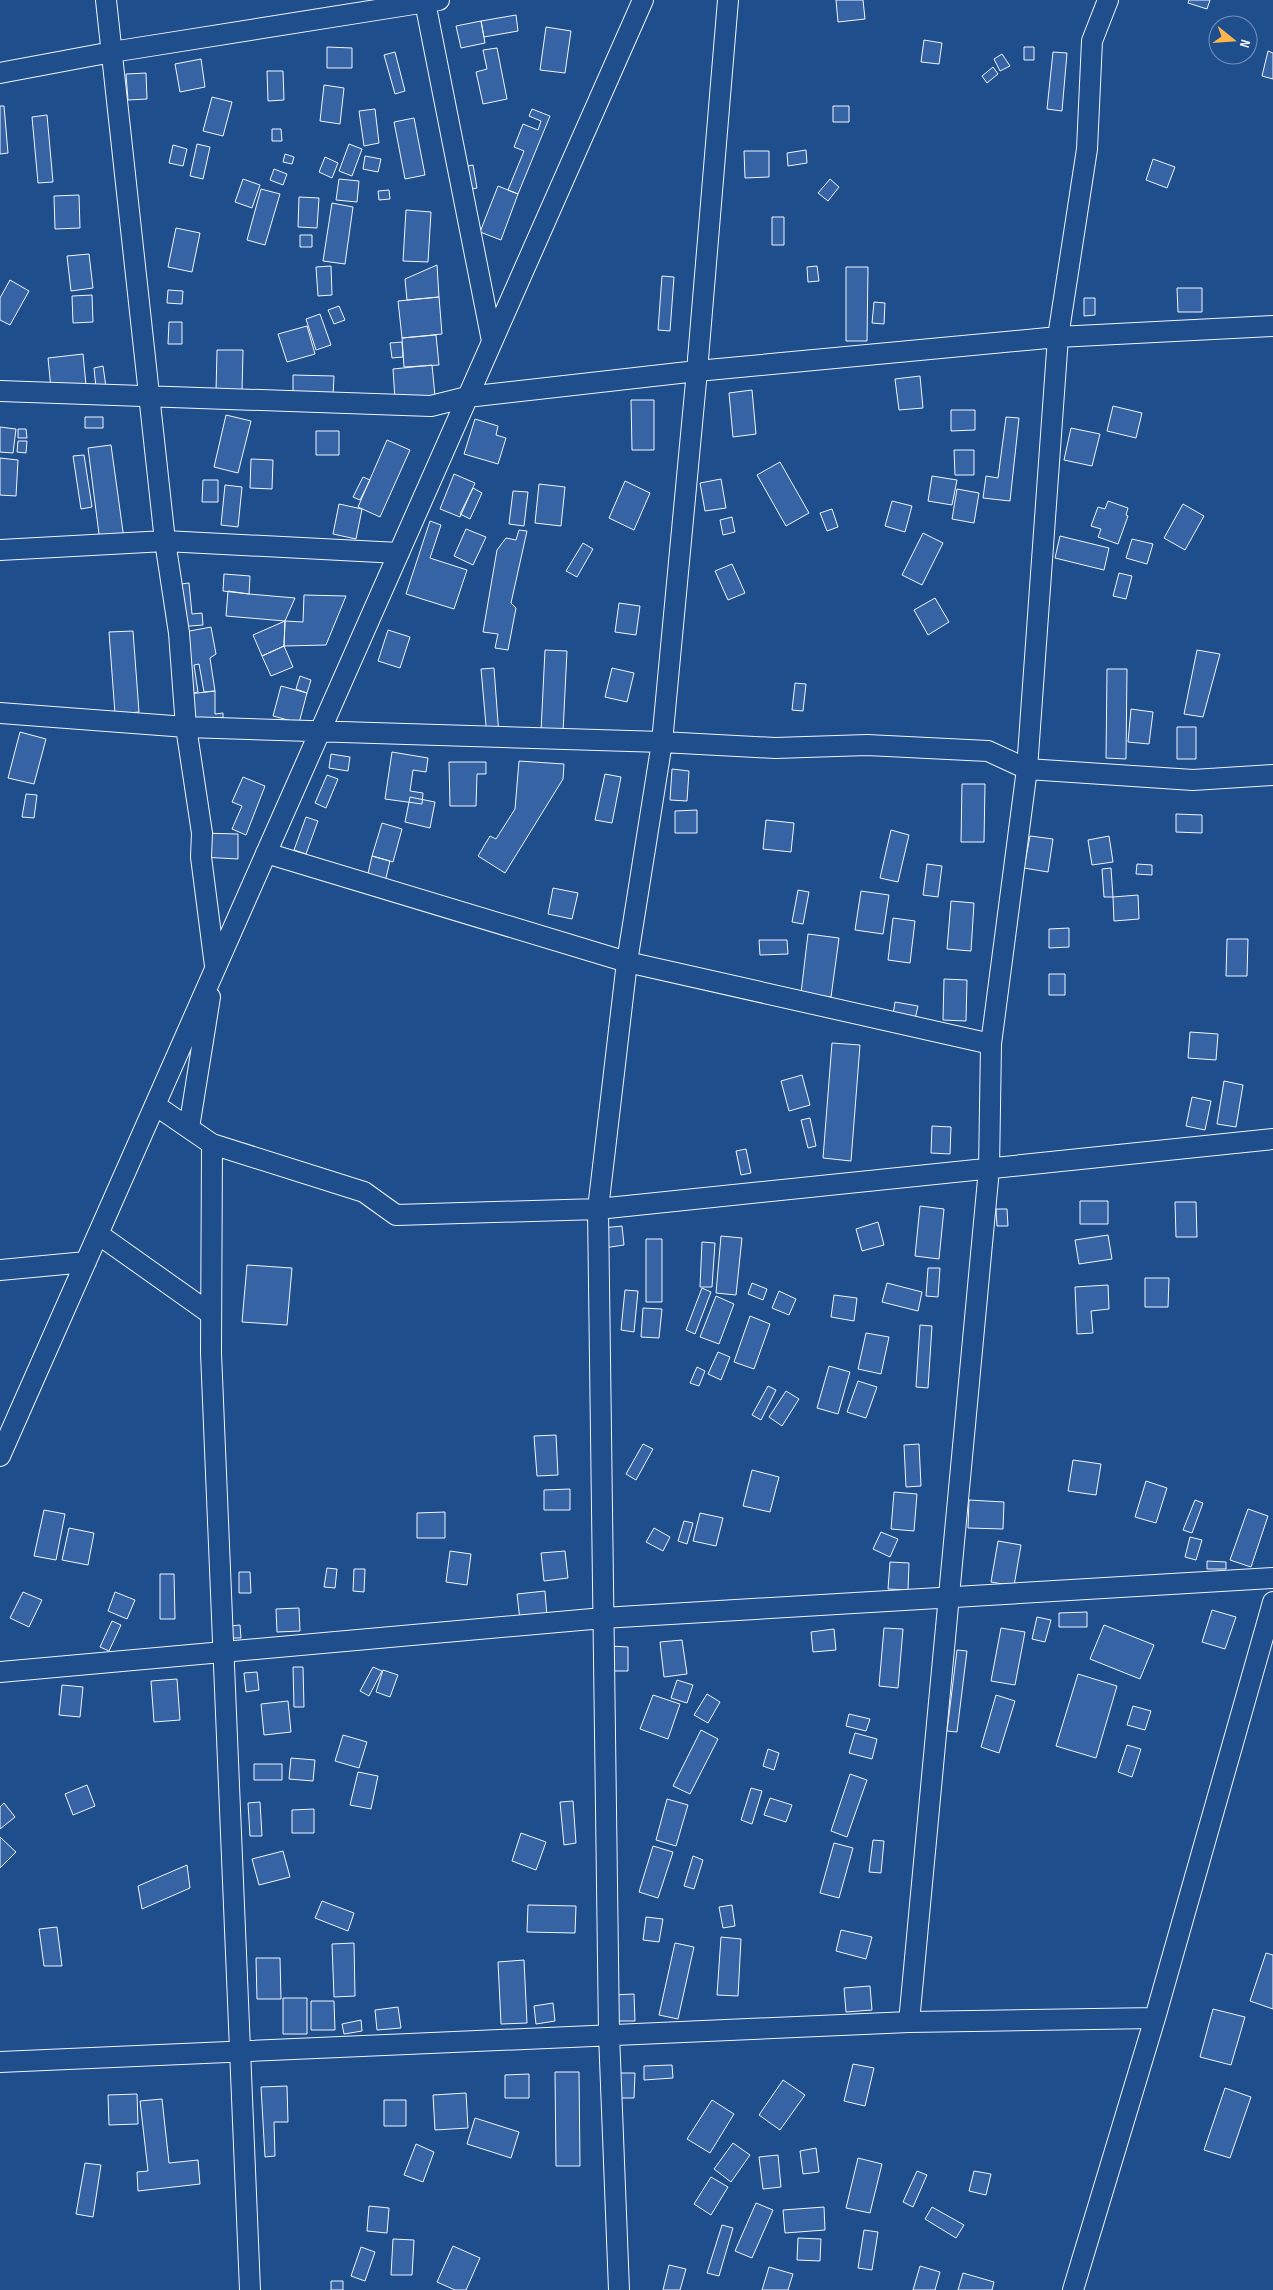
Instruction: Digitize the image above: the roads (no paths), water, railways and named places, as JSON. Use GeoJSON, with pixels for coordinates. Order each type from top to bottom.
{"type":"FeatureCollection","features":[{"type":"Feature","properties":{"kind":"street"},"geometry":{"type":"LineString","coordinates":[[106,0],[165,541],[179,632],[186,727],[202,833],[201,857],[215,968],[189,1128]]}},
{"type":"Feature","properties":{"kind":"street"},"geometry":{"type":"LineString","coordinates":[[0,1456],[643,0]]}},
{"type":"Feature","properties":{"kind":"street"},"geometry":{"type":"LineString","coordinates":[[619,2290],[609,2034],[598,1210],[627,962],[662,742],[728,0]]}},
{"type":"Feature","properties":{"kind":"street"},"geometry":{"type":"LineString","coordinates":[[909,2022],[990,1169],[991,1044],[1027,769],[1058,337],[1087,149],[1092,41],[1108,0]]}},
{"type":"Feature","properties":{"kind":"street"},"geometry":{"type":"LineString","coordinates":[[0,73],[112,52],[432,1],[492,341]]}},
{"type":"Feature","properties":{"kind":"street"},"geometry":{"type":"LineString","coordinates":[[0,391],[149,398],[431,406],[468,397],[696,372],[1058,337],[1273,326]]}},
{"type":"Feature","properties":{"kind":"street"},"geometry":{"type":"LineString","coordinates":[[0,550],[165,541],[399,553]]}},
{"type":"Feature","properties":{"kind":"street"},"geometry":{"type":"LineString","coordinates":[[0,713],[186,727],[662,742],[775,748],[867,745],[988,751],[1027,769],[1193,780],[1273,775]]}},
{"type":"Feature","properties":{"kind":"street"},"geometry":{"type":"LineString","coordinates":[[266,853],[627,962],[991,1044]]}},
{"type":"Feature","properties":{"kind":"street"},"geometry":{"type":"LineString","coordinates":[[155,1105],[212,1144],[364,1192],[396,1216],[598,1210],[1273,1139]]}},
{"type":"Feature","properties":{"kind":"street"},"geometry":{"type":"LineString","coordinates":[[212,1144],[211,1363],[250,2290]]}},
{"type":"Feature","properties":{"kind":"street"},"geometry":{"type":"LineString","coordinates":[[98,1234],[211,1314]]}},
{"type":"Feature","properties":{"kind":"street"},"geometry":{"type":"LineString","coordinates":[[0,1270],[86,1262]]}},
{"type":"Feature","properties":{"kind":"street"},"geometry":{"type":"LineString","coordinates":[[0,1672],[603,1618],[948,1599],[1273,1578]]}},
{"type":"Feature","properties":{"kind":"street"},"geometry":{"type":"LineString","coordinates":[[1072,2290],[1155,2018],[1273,1602]]}},
{"type":"Feature","properties":{"kind":"street"},"geometry":{"type":"LineString","coordinates":[[0,2062],[909,2022],[1155,2018]]}}]}
